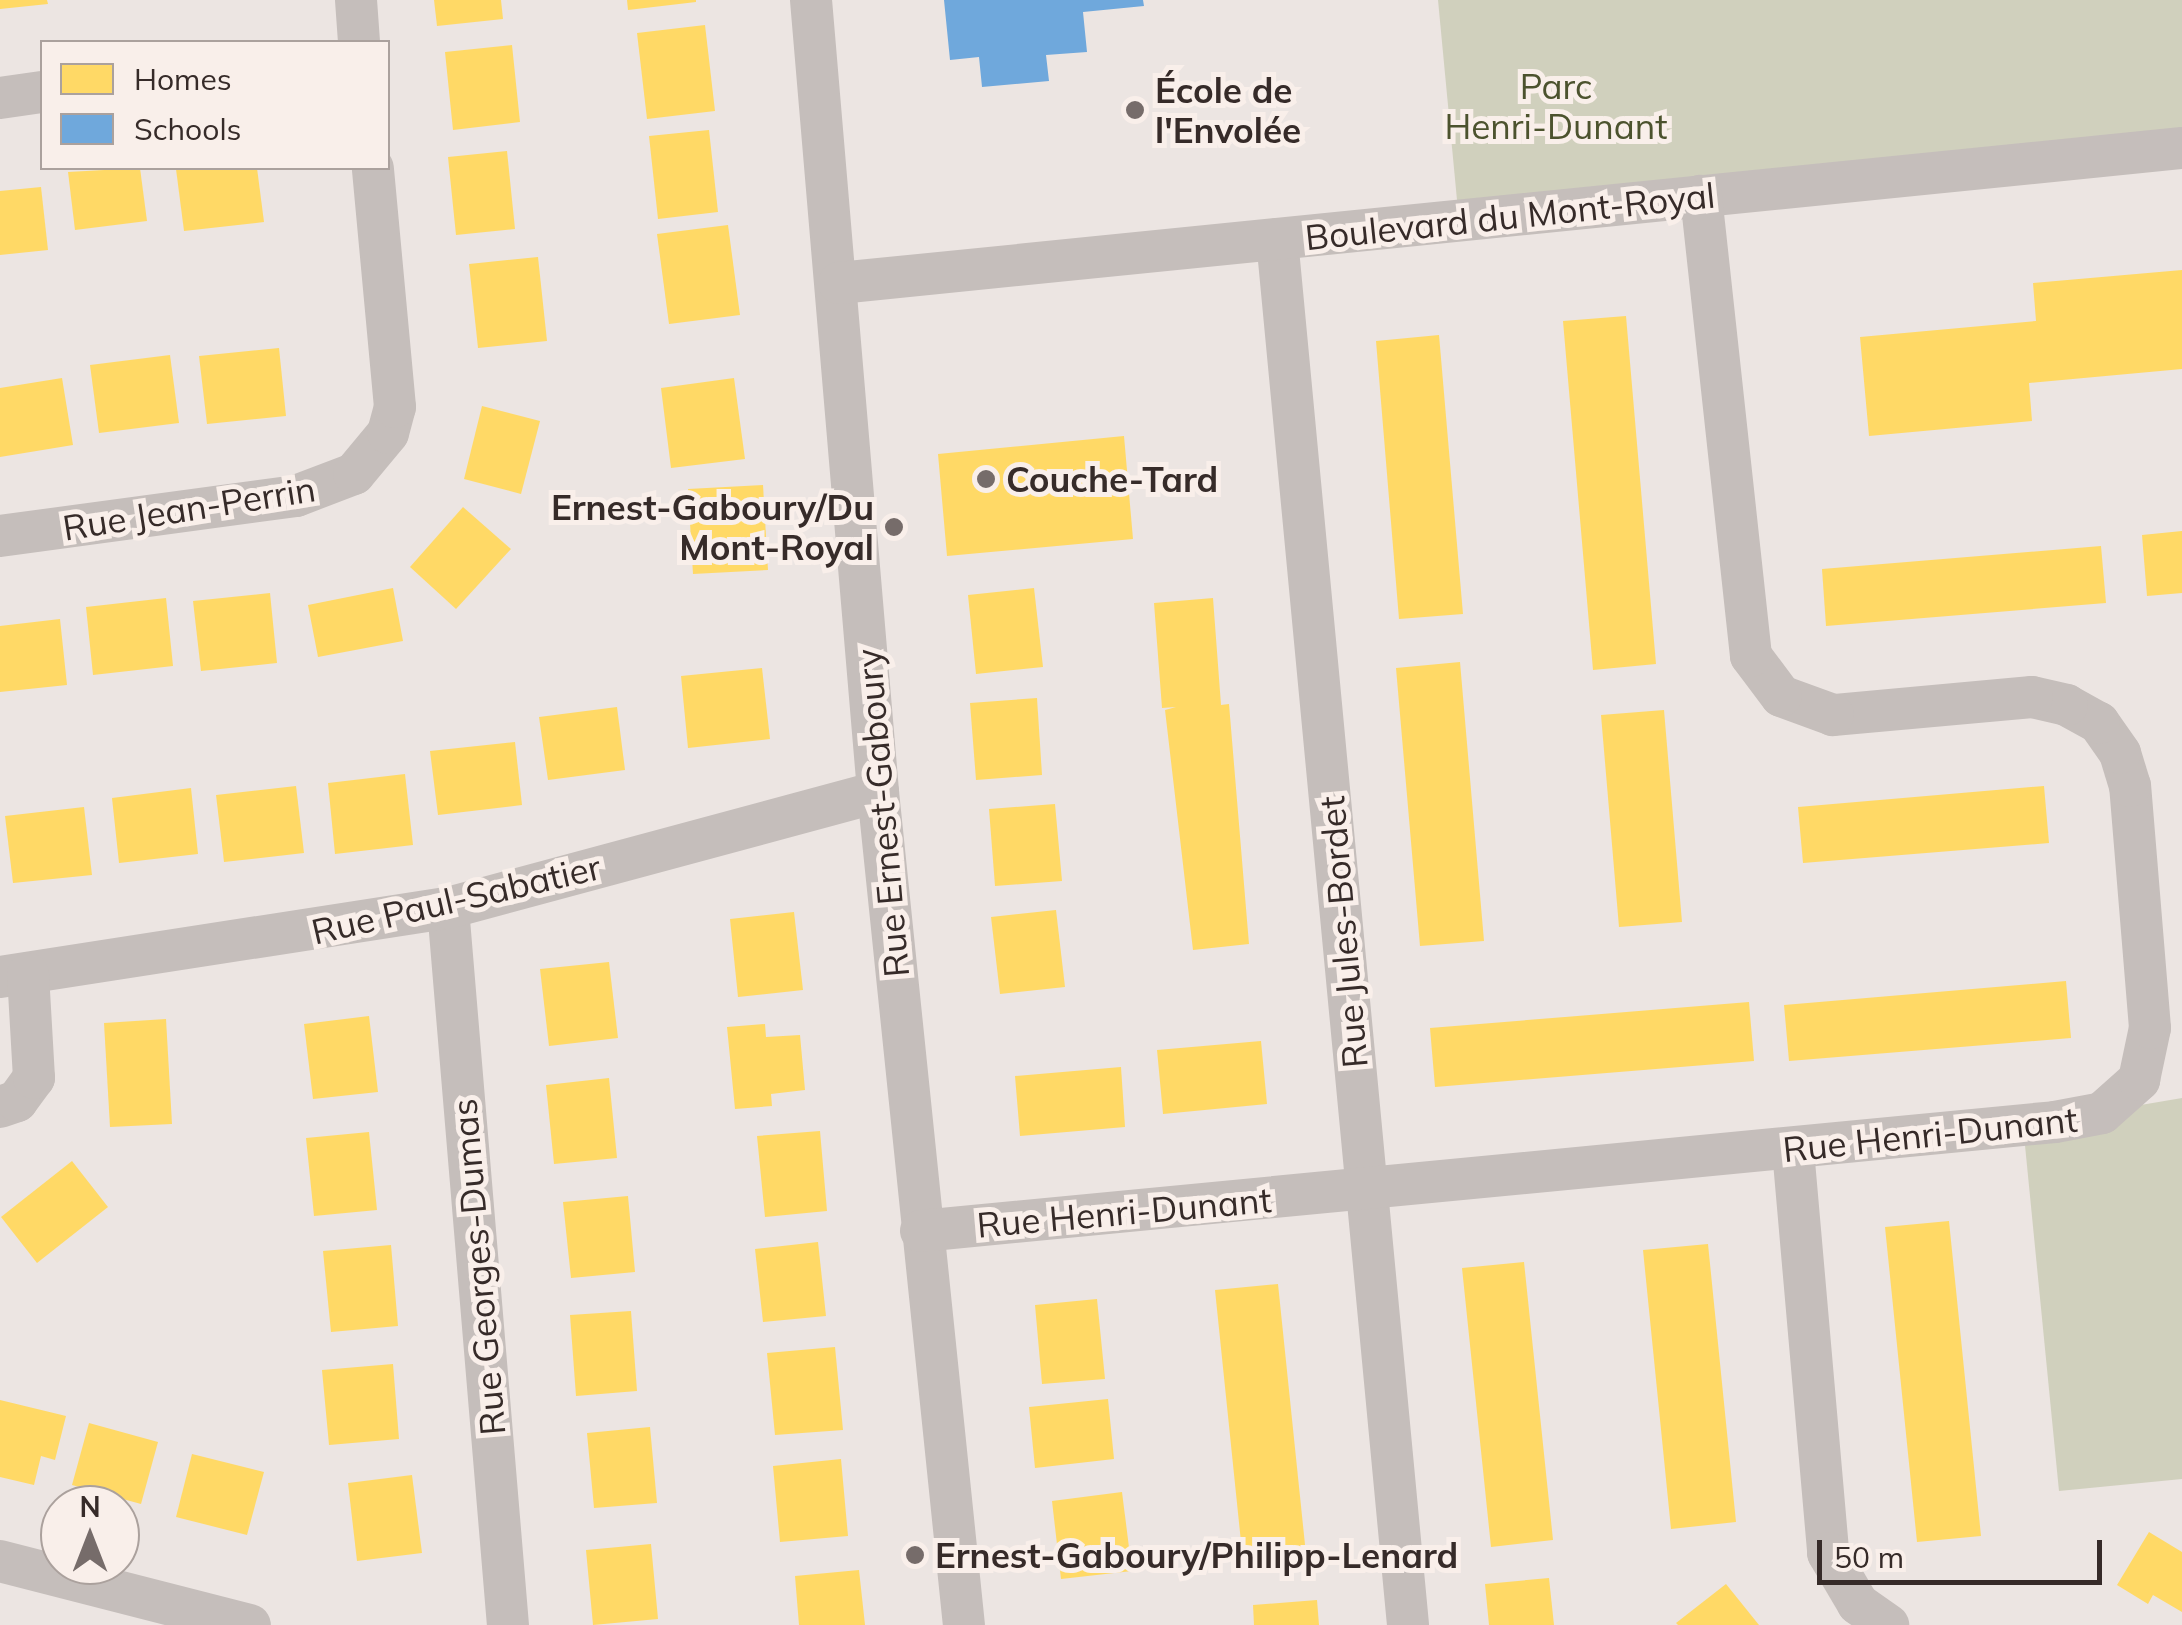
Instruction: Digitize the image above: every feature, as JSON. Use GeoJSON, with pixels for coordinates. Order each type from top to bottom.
{"type":"FeatureCollection","features":[{"type":"Feature","properties":{"kind":"street"},"geometry":{"type":"LineString","coordinates":[[356,0],[359,40]]}},
{"type":"Feature","properties":{"kind":"street","name":"Rue Ernest-Gaboury"},"geometry":{"type":"LineString","coordinates":[[811,0],[839,284],[878,792],[964,1625]]}},
{"type":"Feature","properties":{"kind":"street"},"geometry":{"type":"LineString","coordinates":[[0,98],[40,92]]}},
{"type":"Feature","properties":{"kind":"street","name":"Boulevard du Mont-Royal"},"geometry":{"type":"LineString","coordinates":[[839,284],[2182,148]]}},
{"type":"Feature","properties":{"kind":"street","name":"Rue Jean-Perrin"},"geometry":{"type":"LineString","coordinates":[[0,536],[296,496],[354,474],[388,433],[395,407],[373,170]]}},
{"type":"Feature","properties":{"kind":"street","name":"Rue Henri-Dunant"},"geometry":{"type":"LineString","coordinates":[[921,1231],[1794,1150],[2082,1118],[2127,1094],[2146,1065],[2150,1028],[2130,786],[2120,753],[2098,724],[2049,699],[1833,715],[1809,710],[1764,679],[1744,628],[1701,196]]}},
{"type":"Feature","properties":{"kind":"street","name":"Rue Jules-Bordet"},"geometry":{"type":"LineString","coordinates":[[1277,239],[1408,1625]]}},
{"type":"Feature","properties":{"kind":"street","name":"Rue Paul-Sabatier"},"geometry":{"type":"LineString","coordinates":[[0,1107],[16,1101],[34,1078],[14,975],[448,908],[878,792]]}},
{"type":"Feature","properties":{"kind":"street","name":"Rue Georges-Dumas"},"geometry":{"type":"LineString","coordinates":[[448,908],[508,1625]]}},
{"type":"Feature","properties":{"kind":"street"},"geometry":{"type":"LineString","coordinates":[[1794,1150],[1828,1554],[1849,1592],[1888,1625]]}},
{"type":"Feature","properties":{"kind":"street"},"geometry":{"type":"LineString","coordinates":[[0,1561],[250,1625]]}},
{"type":"Feature","properties":{"kind":"green space","name":"Parc Henri-Dunant"},"geometry":{"type":"Polygon","coordinates":[[[1438,0],[2182,0],[2182,148],[1459,221],[1438,0]]]}},
{"type":"Feature","properties":{"kind":"green space"},"geometry":{"type":"Polygon","coordinates":[[[2182,1098],[2182,1479],[2059,1491],[2023,1125],[2182,1098]]]}},
{"type":"Feature","properties":{"kind":"building: Homes"},"geometry":{"type":"Polygon","coordinates":[[[0,0],[47,0],[48,4],[0,9],[0,0]]]}},
{"type":"Feature","properties":{"kind":"building: Homes"},"geometry":{"type":"Polygon","coordinates":[[[434,0],[501,0],[503,19],[437,26],[434,0]]]}},
{"type":"Feature","properties":{"kind":"building: Homes"},"geometry":{"type":"Polygon","coordinates":[[[627,0],[696,0],[696,2],[628,10],[627,0]]]}},
{"type":"Feature","properties":{"kind":"building: Homes"},"geometry":{"type":"Polygon","coordinates":[[[705,25],[715,111],[647,119],[637,33],[705,25]]]}},
{"type":"Feature","properties":{"kind":"building: Homes"},"geometry":{"type":"Polygon","coordinates":[[[512,45],[520,122],[453,130],[445,52],[512,45]]]}},
{"type":"Feature","properties":{"kind":"building: Homes"},"geometry":{"type":"Polygon","coordinates":[[[709,130],[718,212],[658,219],[649,136],[709,130]]]}},
{"type":"Feature","properties":{"kind":"building: Homes"},"geometry":{"type":"Polygon","coordinates":[[[507,151],[515,229],[456,235],[448,157],[507,151]]]}},
{"type":"Feature","properties":{"kind":"building: Homes"},"geometry":{"type":"Polygon","coordinates":[[[140,170],[147,221],[75,230],[68,172],[140,170]]]}},
{"type":"Feature","properties":{"kind":"building: Homes"},"geometry":{"type":"Polygon","coordinates":[[[176,170],[257,170],[264,222],[184,231],[176,170]]]}},
{"type":"Feature","properties":{"kind":"building: Homes"},"geometry":{"type":"Polygon","coordinates":[[[41,187],[48,250],[0,255],[0,191],[41,187]]]}},
{"type":"Feature","properties":{"kind":"building: Homes"},"geometry":{"type":"Polygon","coordinates":[[[728,225],[740,315],[669,324],[657,234],[728,225]]]}},
{"type":"Feature","properties":{"kind":"building: Homes"},"geometry":{"type":"Polygon","coordinates":[[[538,257],[547,341],[478,348],[469,264],[538,257]]]}},
{"type":"Feature","properties":{"kind":"building: Homes"},"geometry":{"type":"Polygon","coordinates":[[[2182,270],[2182,369],[2029,383],[2032,421],[1869,436],[1860,337],[2036,321],[2033,283],[2182,270]]]}},
{"type":"Feature","properties":{"kind":"building: Homes"},"geometry":{"type":"Polygon","coordinates":[[[1626,316],[1656,664],[1593,670],[1563,321],[1626,316]]]}},
{"type":"Feature","properties":{"kind":"building: Homes"},"geometry":{"type":"Polygon","coordinates":[[[1439,335],[1463,614],[1399,619],[1376,341],[1439,335]]]}},
{"type":"Feature","properties":{"kind":"building: Homes"},"geometry":{"type":"Polygon","coordinates":[[[279,348],[286,416],[207,424],[199,356],[279,348]]]}},
{"type":"Feature","properties":{"kind":"building: Homes"},"geometry":{"type":"Polygon","coordinates":[[[170,355],[179,423],[99,433],[90,365],[170,355]]]}},
{"type":"Feature","properties":{"kind":"building: Homes"},"geometry":{"type":"Polygon","coordinates":[[[62,378],[73,445],[0,457],[0,388],[62,378]]]}},
{"type":"Feature","properties":{"kind":"building: Homes"},"geometry":{"type":"Polygon","coordinates":[[[734,378],[745,459],[671,468],[661,388],[734,378]]]}},
{"type":"Feature","properties":{"kind":"building: Homes"},"geometry":{"type":"Polygon","coordinates":[[[482,406],[540,421],[521,494],[464,479],[482,406]]]}},
{"type":"Feature","properties":{"kind":"building: Homes"},"geometry":{"type":"Polygon","coordinates":[[[1124,436],[1133,539],[947,556],[938,454],[1124,436]]]}},
{"type":"Feature","properties":{"kind":"building: Homes"},"geometry":{"type":"Polygon","coordinates":[[[763,485],[768,570],[693,574],[688,489],[763,485]]]}},
{"type":"Feature","properties":{"kind":"building: Homes"},"geometry":{"type":"Polygon","coordinates":[[[463,507],[511,549],[456,609],[410,567],[463,507]]]}},
{"type":"Feature","properties":{"kind":"building: Homes"},"geometry":{"type":"Polygon","coordinates":[[[2182,531],[2182,593],[2147,596],[2142,535],[2182,531]]]}},
{"type":"Feature","properties":{"kind":"building: Homes"},"geometry":{"type":"Polygon","coordinates":[[[2101,546],[2106,603],[1826,626],[1822,569],[2101,546]]]}},
{"type":"Feature","properties":{"kind":"building: Homes"},"geometry":{"type":"Polygon","coordinates":[[[393,588],[403,641],[318,657],[308,605],[393,588]]]}},
{"type":"Feature","properties":{"kind":"building: Homes"},"geometry":{"type":"Polygon","coordinates":[[[1034,588],[1043,667],[976,674],[968,595],[1034,588]]]}},
{"type":"Feature","properties":{"kind":"building: Homes"},"geometry":{"type":"Polygon","coordinates":[[[270,593],[277,663],[201,671],[193,601],[270,593]]]}},
{"type":"Feature","properties":{"kind":"building: Homes"},"geometry":{"type":"Polygon","coordinates":[[[166,598],[173,666],[93,675],[86,607],[166,598]]]}},
{"type":"Feature","properties":{"kind":"building: Homes"},"geometry":{"type":"Polygon","coordinates":[[[1213,598],[1221,705],[1229,704],[1249,944],[1193,950],[1165,710],[1176,707],[1162,708],[1154,603],[1213,598]]]}},
{"type":"Feature","properties":{"kind":"building: Homes"},"geometry":{"type":"Polygon","coordinates":[[[60,619],[67,685],[0,692],[0,626],[60,619]]]}},
{"type":"Feature","properties":{"kind":"building: Homes"},"geometry":{"type":"Polygon","coordinates":[[[1460,662],[1484,941],[1420,946],[1396,668],[1460,662]]]}},
{"type":"Feature","properties":{"kind":"building: Homes"},"geometry":{"type":"Polygon","coordinates":[[[762,668],[770,739],[688,748],[681,676],[762,668]]]}},
{"type":"Feature","properties":{"kind":"building: Homes"},"geometry":{"type":"Polygon","coordinates":[[[1037,698],[1042,775],[976,780],[970,703],[1037,698]]]}},
{"type":"Feature","properties":{"kind":"building: Homes"},"geometry":{"type":"Polygon","coordinates":[[[617,707],[625,770],[548,780],[539,717],[617,707]]]}},
{"type":"Feature","properties":{"kind":"building: Homes"},"geometry":{"type":"Polygon","coordinates":[[[1664,710],[1682,922],[1619,927],[1601,715],[1664,710]]]}},
{"type":"Feature","properties":{"kind":"building: Homes"},"geometry":{"type":"Polygon","coordinates":[[[515,742],[522,805],[438,815],[430,751],[515,742]]]}},
{"type":"Feature","properties":{"kind":"building: Homes"},"geometry":{"type":"Polygon","coordinates":[[[405,774],[413,845],[335,854],[328,783],[405,774]]]}},
{"type":"Feature","properties":{"kind":"building: Homes"},"geometry":{"type":"Polygon","coordinates":[[[296,786],[304,853],[224,862],[216,795],[296,786]]]}},
{"type":"Feature","properties":{"kind":"building: Homes"},"geometry":{"type":"Polygon","coordinates":[[[2044,786],[2049,843],[1803,863],[1798,807],[2044,786]]]}},
{"type":"Feature","properties":{"kind":"building: Homes"},"geometry":{"type":"Polygon","coordinates":[[[191,788],[198,854],[119,863],[112,798],[191,788]]]}},
{"type":"Feature","properties":{"kind":"building: Homes"},"geometry":{"type":"Polygon","coordinates":[[[1055,804],[1062,881],[995,886],[989,809],[1055,804]]]}},
{"type":"Feature","properties":{"kind":"building: Homes"},"geometry":{"type":"Polygon","coordinates":[[[84,807],[92,875],[13,883],[5,816],[84,807]]]}},
{"type":"Feature","properties":{"kind":"building: Homes"},"geometry":{"type":"Polygon","coordinates":[[[1056,910],[1065,987],[1000,994],[991,917],[1056,910]]]}},
{"type":"Feature","properties":{"kind":"building: Homes"},"geometry":{"type":"Polygon","coordinates":[[[794,912],[803,990],[738,997],[730,919],[794,912]]]}},
{"type":"Feature","properties":{"kind":"building: Homes"},"geometry":{"type":"Polygon","coordinates":[[[609,962],[618,1038],[549,1046],[540,969],[609,962]]]}},
{"type":"Feature","properties":{"kind":"building: Homes"},"geometry":{"type":"Polygon","coordinates":[[[2066,981],[2071,1038],[1789,1061],[1784,1005],[2066,981]]]}},
{"type":"Feature","properties":{"kind":"building: Homes"},"geometry":{"type":"Polygon","coordinates":[[[1749,1002],[1754,1061],[1435,1087],[1430,1028],[1749,1002]]]}},
{"type":"Feature","properties":{"kind":"building: Homes"},"geometry":{"type":"Polygon","coordinates":[[[369,1016],[378,1092],[313,1099],[304,1024],[369,1016]]]}},
{"type":"Feature","properties":{"kind":"building: Homes"},"geometry":{"type":"Polygon","coordinates":[[[166,1019],[172,1124],[110,1127],[104,1023],[166,1019]]]}},
{"type":"Feature","properties":{"kind":"building: Homes"},"geometry":{"type":"Polygon","coordinates":[[[765,1024],[766,1037],[800,1035],[805,1090],[771,1094],[772,1106],[735,1109],[727,1027],[765,1024]]]}},
{"type":"Feature","properties":{"kind":"building: Homes"},"geometry":{"type":"Polygon","coordinates":[[[1261,1041],[1267,1104],[1163,1114],[1157,1050],[1261,1041]]]}},
{"type":"Feature","properties":{"kind":"building: Homes"},"geometry":{"type":"Polygon","coordinates":[[[1121,1067],[1125,1127],[1020,1136],[1015,1076],[1121,1067]]]}},
{"type":"Feature","properties":{"kind":"building: Homes"},"geometry":{"type":"Polygon","coordinates":[[[609,1078],[617,1158],[554,1164],[546,1085],[609,1078]]]}},
{"type":"Feature","properties":{"kind":"building: Homes"},"geometry":{"type":"Polygon","coordinates":[[[820,1131],[827,1211],[765,1217],[757,1136],[820,1131]]]}},
{"type":"Feature","properties":{"kind":"building: Homes"},"geometry":{"type":"Polygon","coordinates":[[[369,1132],[377,1210],[314,1216],[306,1138],[369,1132]]]}},
{"type":"Feature","properties":{"kind":"building: Homes"},"geometry":{"type":"Polygon","coordinates":[[[72,1161],[108,1207],[37,1263],[1,1217],[72,1161]]]}},
{"type":"Feature","properties":{"kind":"building: Homes"},"geometry":{"type":"Polygon","coordinates":[[[628,1196],[635,1272],[571,1278],[563,1202],[628,1196]]]}},
{"type":"Feature","properties":{"kind":"building: Homes"},"geometry":{"type":"Polygon","coordinates":[[[1949,1221],[1981,1536],[1917,1542],[1885,1227],[1949,1221]]]}},
{"type":"Feature","properties":{"kind":"building: Homes"},"geometry":{"type":"Polygon","coordinates":[[[818,1242],[826,1316],[763,1322],[755,1249],[818,1242]]]}},
{"type":"Feature","properties":{"kind":"building: Homes"},"geometry":{"type":"Polygon","coordinates":[[[1708,1244],[1736,1522],[1671,1529],[1643,1250],[1708,1244]]]}},
{"type":"Feature","properties":{"kind":"building: Homes"},"geometry":{"type":"Polygon","coordinates":[[[391,1245],[398,1326],[331,1332],[323,1251],[391,1245]]]}},
{"type":"Feature","properties":{"kind":"building: Homes"},"geometry":{"type":"Polygon","coordinates":[[[1524,1262],[1553,1540],[1491,1547],[1462,1268],[1524,1262]]]}},
{"type":"Feature","properties":{"kind":"building: Homes"},"geometry":{"type":"Polygon","coordinates":[[[1278,1284],[1307,1564],[1244,1571],[1215,1290],[1278,1284]]]}},
{"type":"Feature","properties":{"kind":"building: Homes"},"geometry":{"type":"Polygon","coordinates":[[[1097,1299],[1105,1379],[1042,1384],[1035,1305],[1097,1299]]]}},
{"type":"Feature","properties":{"kind":"building: Homes"},"geometry":{"type":"Polygon","coordinates":[[[631,1311],[637,1391],[576,1396],[570,1315],[631,1311]]]}},
{"type":"Feature","properties":{"kind":"building: Homes"},"geometry":{"type":"Polygon","coordinates":[[[835,1347],[843,1430],[775,1435],[767,1353],[835,1347]]]}},
{"type":"Feature","properties":{"kind":"building: Homes"},"geometry":{"type":"Polygon","coordinates":[[[393,1364],[399,1439],[329,1445],[322,1370],[393,1364]]]}},
{"type":"Feature","properties":{"kind":"building: Homes"},"geometry":{"type":"Polygon","coordinates":[[[1108,1399],[1114,1459],[1035,1468],[1029,1407],[1108,1399]]]}},
{"type":"Feature","properties":{"kind":"building: Homes"},"geometry":{"type":"Polygon","coordinates":[[[0,1400],[66,1416],[55,1460],[41,1456],[34,1485],[0,1477],[0,1400]]]}},
{"type":"Feature","properties":{"kind":"building: Homes"},"geometry":{"type":"Polygon","coordinates":[[[89,1423],[158,1442],[141,1504],[140,1485],[72,1485],[89,1423]]]}},
{"type":"Feature","properties":{"kind":"building: Homes"},"geometry":{"type":"Polygon","coordinates":[[[650,1427],[657,1503],[594,1508],[587,1433],[650,1427]]]}},
{"type":"Feature","properties":{"kind":"building: Homes"},"geometry":{"type":"Polygon","coordinates":[[[192,1454],[264,1472],[247,1535],[176,1517],[192,1454]]]}},
{"type":"Feature","properties":{"kind":"building: Homes"},"geometry":{"type":"Polygon","coordinates":[[[841,1459],[848,1536],[780,1542],[773,1466],[841,1459]]]}},
{"type":"Feature","properties":{"kind":"building: Homes"},"geometry":{"type":"Polygon","coordinates":[[[412,1475],[422,1553],[357,1561],[348,1483],[412,1475]]]}},
{"type":"Feature","properties":{"kind":"building: Homes"},"geometry":{"type":"Polygon","coordinates":[[[1122,1492],[1132,1571],[1061,1579],[1052,1501],[1122,1492]]]}},
{"type":"Feature","properties":{"kind":"building: Homes"},"geometry":{"type":"Polygon","coordinates":[[[2149,1532],[2182,1552],[2182,1612],[2153,1595],[2148,1604],[2117,1585],[2149,1532]]]}},
{"type":"Feature","properties":{"kind":"building: Homes"},"geometry":{"type":"Polygon","coordinates":[[[651,1544],[658,1619],[593,1625],[586,1550],[651,1544]]]}},
{"type":"Feature","properties":{"kind":"building: Homes"},"geometry":{"type":"Polygon","coordinates":[[[859,1570],[865,1625],[799,1625],[795,1576],[859,1570]]]}},
{"type":"Feature","properties":{"kind":"building: Homes"},"geometry":{"type":"Polygon","coordinates":[[[1549,1578],[1554,1625],[1489,1625],[1485,1584],[1549,1578]]]}},
{"type":"Feature","properties":{"kind":"building: Homes"},"geometry":{"type":"Polygon","coordinates":[[[1726,1584],[1759,1625],[1676,1623],[1726,1584]]]}},
{"type":"Feature","properties":{"kind":"building: Homes"},"geometry":{"type":"Polygon","coordinates":[[[1317,1600],[1319,1625],[1254,1625],[1253,1605],[1317,1600]]]}},
{"type":"Feature","properties":{"kind":"building: Schools"},"geometry":{"type":"Polygon","coordinates":[[[944,0],[1143,0],[1144,6],[1083,12],[1087,52],[1046,55],[1049,81],[982,87],[979,57],[950,60],[944,0]]]}},
{"type":"Feature","properties":{"kind":"place","name":"École de l'Envolée"},"geometry":{"type":"Point","coordinates":[1135,110]}},
{"type":"Feature","properties":{"kind":"place","name":"Couche-Tard"},"geometry":{"type":"Point","coordinates":[986,479]}},
{"type":"Feature","properties":{"kind":"place","name":"Ernest-Gaboury/Du Mont-Royal"},"geometry":{"type":"Point","coordinates":[894,527]}},
{"type":"Feature","properties":{"kind":"place","name":"Ernest-Gaboury/Philipp-Lenard"},"geometry":{"type":"Point","coordinates":[915,1555]}}]}
